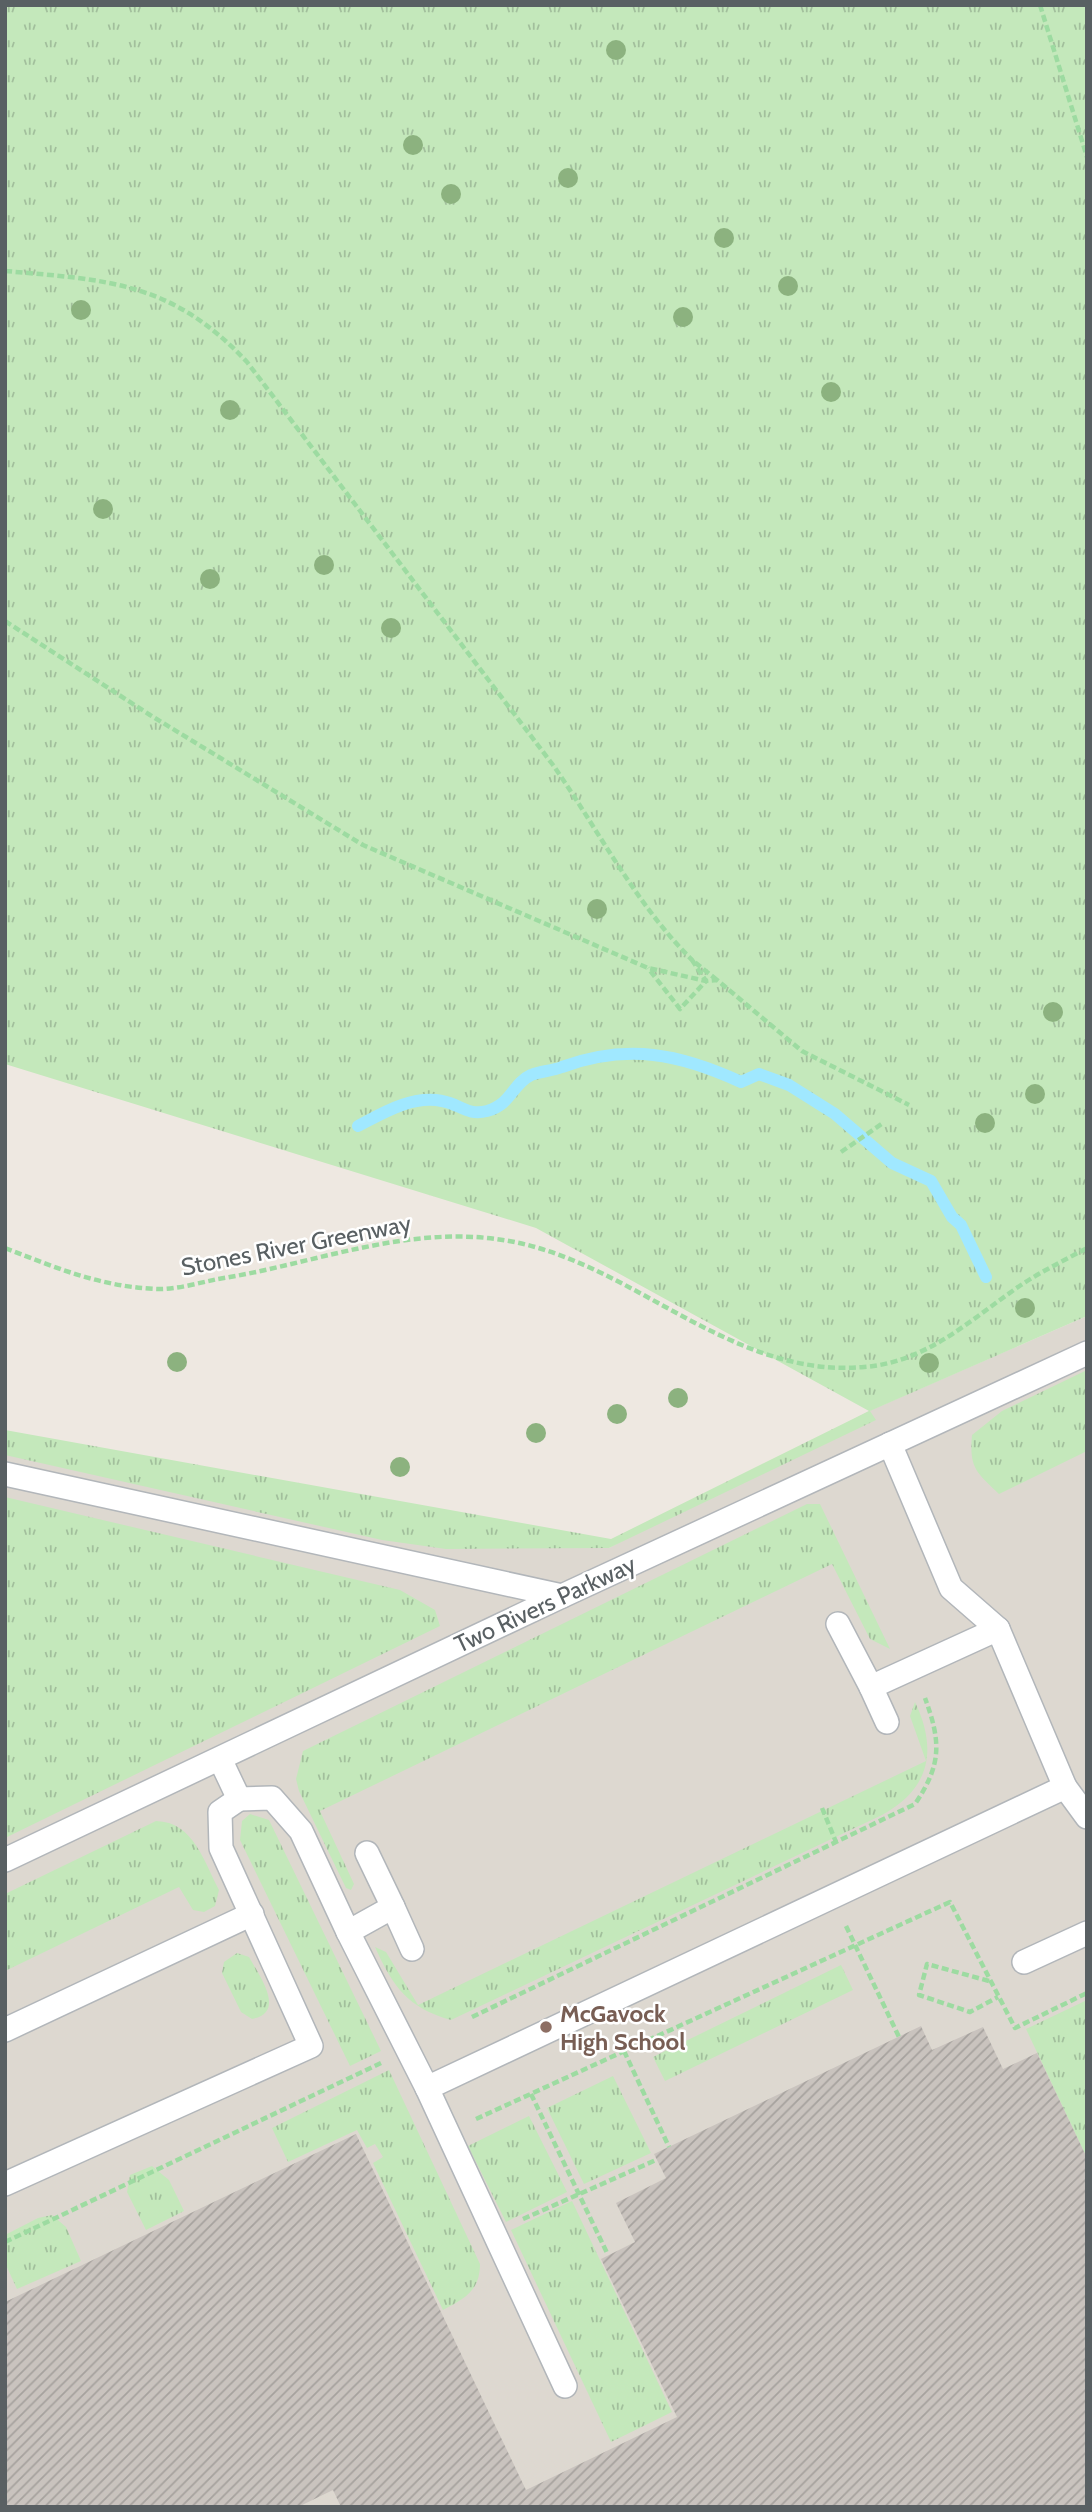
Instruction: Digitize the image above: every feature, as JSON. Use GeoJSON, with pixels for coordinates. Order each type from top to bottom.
{"type":"FeatureCollection","features":[{"type":"Feature","properties":{"kind":"lane","name":"Two Rivers Parkway"},"geometry":{"type":"LineString","coordinates":[[5,1860],[562,1596],[1087,1353]]}},
{"type":"Feature","properties":{"kind":"lane"},"geometry":{"type":"LineString","coordinates":[[890,1444],[951,1588],[998,1629],[1065,1787],[1087,1817]]}},
{"type":"Feature","properties":{"kind":"lane"},"geometry":{"type":"LineString","coordinates":[[5,1474],[562,1596]]}},
{"type":"Feature","properties":{"kind":"lane"},"geometry":{"type":"LineString","coordinates":[[838,1624],[887,1722]]}},
{"type":"Feature","properties":{"kind":"lane"},"geometry":{"type":"LineString","coordinates":[[871,1688],[998,1629]]}},
{"type":"Feature","properties":{"kind":"lane"},"geometry":{"type":"LineString","coordinates":[[220,1759],[239,1799]]}},
{"type":"Feature","properties":{"kind":"lane"},"geometry":{"type":"LineString","coordinates":[[428,2088],[1065,1787]]}},
{"type":"Feature","properties":{"kind":"lane"},"geometry":{"type":"LineString","coordinates":[[5,2184],[312,2046],[221,1848],[220,1812],[239,1799],[272,1798],[301,1831],[348,1932],[410,2049],[565,2386]]}},
{"type":"Feature","properties":{"kind":"lane"},"geometry":{"type":"LineString","coordinates":[[368,1853],[412,1949]]}},
{"type":"Feature","properties":{"kind":"lane"},"geometry":{"type":"LineString","coordinates":[[348,1932],[393,1907]]}},
{"type":"Feature","properties":{"kind":"lane"},"geometry":{"type":"LineString","coordinates":[[5,2030],[252,1914]]}},
{"type":"Feature","properties":{"kind":"lane"},"geometry":{"type":"LineString","coordinates":[[1024,1962],[1087,1933]]}},
{"type":"Feature","properties":{"kind":"path"},"geometry":{"type":"LineString","coordinates":[[1040,5],[1087,157]]}},
{"type":"Feature","properties":{"kind":"path"},"geometry":{"type":"LineString","coordinates":[[5,271],[144,290],[177,305],[229,343],[247,362],[553,765],[646,909],[692,960],[706,981]]}},
{"type":"Feature","properties":{"kind":"path"},"geometry":{"type":"LineString","coordinates":[[5,621],[150,715],[363,845],[648,968],[706,981],[717,980]]}},
{"type":"Feature","properties":{"kind":"path"},"geometry":{"type":"LineString","coordinates":[[692,960],[802,1051],[909,1105]]}},
{"type":"Feature","properties":{"kind":"path"},"geometry":{"type":"LineString","coordinates":[[648,968],[680,1009],[706,981]]}},
{"type":"Feature","properties":{"kind":"path"},"geometry":{"type":"LineString","coordinates":[[841,1152],[883,1123]]}},
{"type":"Feature","properties":{"kind":"path","name":"Stones River Greenway"},"geometry":{"type":"LineString","coordinates":[[5,1248],[96,1282],[158,1289],[250,1274],[393,1240],[464,1235],[506,1240],[548,1249],[612,1278],[737,1346],[822,1367],[865,1367],[896,1361],[940,1344],[1023,1283],[1087,1248]]}},
{"type":"Feature","properties":{"kind":"path"},"geometry":{"type":"LineString","coordinates":[[472,2017],[915,1804],[928,1785],[939,1752],[935,1725],[925,1698]]}},
{"type":"Feature","properties":{"kind":"path"},"geometry":{"type":"LineString","coordinates":[[822,1808],[836,1842]]}},
{"type":"Feature","properties":{"kind":"path"},"geometry":{"type":"LineString","coordinates":[[832,1897],[899,2037]]}},
{"type":"Feature","properties":{"kind":"path"},"geometry":{"type":"LineString","coordinates":[[446,2132],[950,1902],[1015,2028],[1087,1993]]}},
{"type":"Feature","properties":{"kind":"path"},"geometry":{"type":"LineString","coordinates":[[990,1981],[927,1964],[919,1995],[971,2012],[998,1997]]}},
{"type":"Feature","properties":{"kind":"path"},"geometry":{"type":"LineString","coordinates":[[5,2242],[212,2141],[410,2049]]}},
{"type":"Feature","properties":{"kind":"path"},"geometry":{"type":"LineString","coordinates":[[624,2051],[669,2147]]}},
{"type":"Feature","properties":{"kind":"path"},"geometry":{"type":"LineString","coordinates":[[531,2094],[608,2255]]}},
{"type":"Feature","properties":{"kind":"path"},"geometry":{"type":"LineString","coordinates":[[493,2232],[656,2160]]}},
{"type":"Feature","properties":{"kind":"shaded area","name":"McGavock High School"},"geometry":{"type":"Polygon","coordinates":[[[1087,1316],[1087,2507],[5,2507],[5,1438],[609,1548],[869,1411],[1087,1316]]]}},
{"type":"Feature","properties":{"kind":"green space"},"geometry":{"type":"Polygon","coordinates":[[[5,5],[1087,5],[1087,1316],[870,1411],[876,1420],[609,1548],[446,1549],[382,1540],[5,1455],[5,1430],[611,1539],[869,1411],[536,1228],[5,1064],[5,5]]]}},
{"type":"Feature","properties":{"kind":"green space"},"geometry":{"type":"Polygon","coordinates":[[[1087,1370],[1087,1451],[999,1494],[976,1469],[972,1455],[972,1435],[1002,1411],[1087,1370]]]}},
{"type":"Feature","properties":{"kind":"green space"},"geometry":{"type":"Polygon","coordinates":[[[5,1497],[400,1590],[435,1610],[440,1626],[5,1838],[5,1497]]]}},
{"type":"Feature","properties":{"kind":"green space"},"geometry":{"type":"Polygon","coordinates":[[[807,1504],[820,1504],[890,1649],[870,1639],[832,1564],[320,1811],[354,1884],[351,1890],[346,1888],[299,1791],[296,1779],[303,1751],[807,1504]]]}},
{"type":"Feature","properties":{"kind":"green space"},"geometry":{"type":"Polygon","coordinates":[[[915,1702],[926,1736],[926,1761],[910,1716],[915,1702]]]}},
{"type":"Feature","properties":{"kind":"green space"},"geometry":{"type":"Polygon","coordinates":[[[926,1761],[920,1780],[911,1793],[882,1815],[451,2020],[424,2009],[413,2002],[404,1994],[388,1974],[375,1947],[386,1952],[418,2005],[926,1761]]]}},
{"type":"Feature","properties":{"kind":"green space"},"geometry":{"type":"Polygon","coordinates":[[[250,1814],[269,1820],[381,2051],[350,2066],[240,1840],[242,1821],[250,1814]]]}},
{"type":"Feature","properties":{"kind":"green space"},"geometry":{"type":"Polygon","coordinates":[[[156,1821],[180,1828],[196,1845],[219,1890],[215,1906],[204,1912],[193,1910],[179,1887],[5,1971],[5,1894],[156,1821]]]}},
{"type":"Feature","properties":{"kind":"green space"},"geometry":{"type":"Polygon","coordinates":[[[237,1953],[249,1957],[264,1983],[269,2001],[268,2009],[252,2019],[241,2012],[222,1973],[224,1962],[237,1953]]]}},
{"type":"Feature","properties":{"kind":"green space"},"geometry":{"type":"Polygon","coordinates":[[[841,1965],[853,1990],[665,2081],[653,2057],[841,1965]]]}},
{"type":"Feature","properties":{"kind":"green space"},"geometry":{"type":"Polygon","coordinates":[[[1087,2000],[1087,2158],[1026,2029],[1087,2000]]]}},
{"type":"Feature","properties":{"kind":"green space"},"geometry":{"type":"Polygon","coordinates":[[[389,2070],[480,2264],[474,2288],[464,2298],[443,2310],[373,2163],[383,2157],[375,2144],[367,2148],[357,2130],[288,2162],[272,2128],[389,2070]]]}},
{"type":"Feature","properties":{"kind":"green space"},"geometry":{"type":"Polygon","coordinates":[[[613,2076],[651,2153],[584,2184],[547,2108],[613,2076]]]}},
{"type":"Feature","properties":{"kind":"green space"},"geometry":{"type":"Polygon","coordinates":[[[529,2116],[567,2192],[506,2222],[468,2146],[529,2116]]]}},
{"type":"Feature","properties":{"kind":"green space"},"geometry":{"type":"Polygon","coordinates":[[[152,2166],[169,2180],[184,2211],[146,2230],[127,2192],[130,2175],[152,2166]]]}},
{"type":"Feature","properties":{"kind":"green space"},"geometry":{"type":"Polygon","coordinates":[[[572,2201],[672,2412],[611,2442],[511,2230],[572,2201]]]}},
{"type":"Feature","properties":{"kind":"green space"},"geometry":{"type":"Polygon","coordinates":[[[52,2215],[66,2227],[81,2261],[17,2289],[5,2263],[5,2235],[38,2218],[52,2215]]]}},
{"type":"Feature","properties":{"kind":"building"},"geometry":{"type":"Polygon","coordinates":[[[921,2026],[932,2050],[983,2027],[1003,2069],[1037,2053],[1087,2158],[1087,2507],[341,2507],[333,2490],[298,2507],[5,2507],[5,2302],[356,2134],[526,2490],[677,2417],[601,2259],[635,2242],[616,2203],[666,2178],[654,2154],[921,2026]]]}},
{"type":"Feature","properties":{"kind":"waterway"},"geometry":{"type":"LineString","coordinates":[[358,1126],[398,1106],[420,1101],[442,1101],[469,1111],[487,1111],[502,1104],[520,1083],[531,1075],[609,1055],[653,1055],[675,1059],[697,1064],[741,1082],[759,1074],[789,1085],[835,1114],[892,1163],[931,1181],[952,1217],[961,1225],[986,1277]]}},
{"type":"Feature","properties":{"kind":"place","name":"McGavock High School"},"geometry":{"type":"Point","coordinates":[546,2027]}}]}
